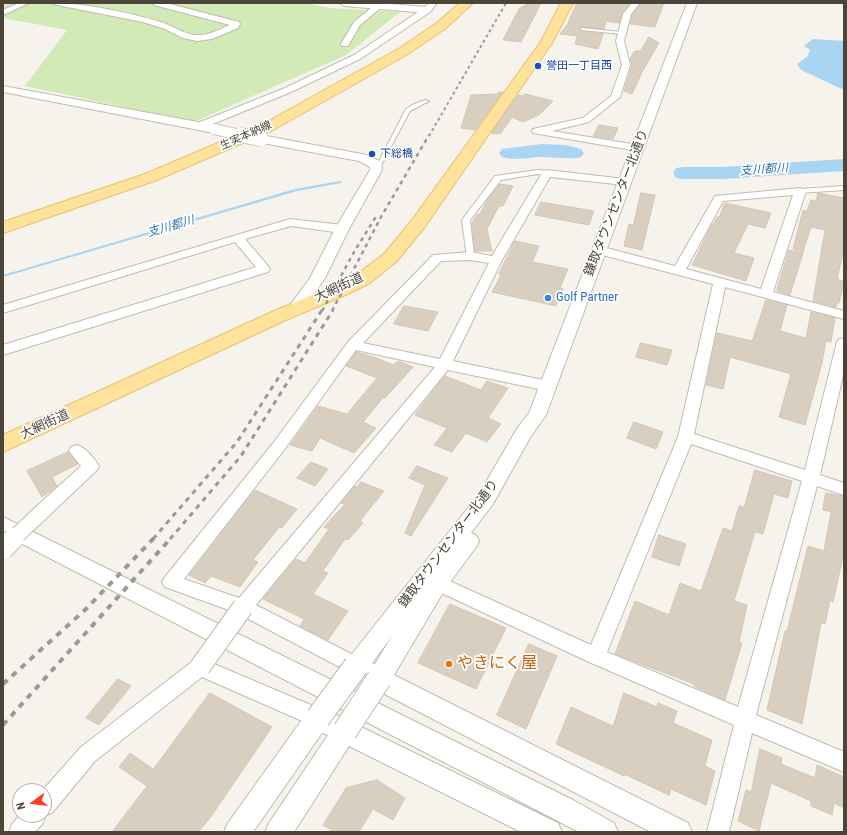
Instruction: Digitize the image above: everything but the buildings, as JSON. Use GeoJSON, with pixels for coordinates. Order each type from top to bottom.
{"type":"FeatureCollection","features":[{"type":"Feature","properties":{"kind":"main road","name":"生実本納線"},"geometry":{"type":"LineString","coordinates":[[3,217],[172,158],[224,136],[301,98],[374,58],[417,32],[453,3]]}},
{"type":"Feature","properties":{"kind":"main road","name":"生実本納線"},"geometry":{"type":"LineString","coordinates":[[3,228],[151,177],[270,126],[404,50],[442,25],[467,3]]}},
{"type":"Feature","properties":{"kind":"main road","name":"大網街道"},"geometry":{"type":"LineString","coordinates":[[3,444],[296,308],[341,290],[362,279],[391,257],[418,224],[546,43],[567,3]]}},
{"type":"Feature","properties":{"kind":"street"},"geometry":{"type":"LineString","coordinates":[[3,12],[25,3]]}},
{"type":"Feature","properties":{"kind":"street"},"geometry":{"type":"LineString","coordinates":[[58,3],[144,20],[168,27],[186,36],[197,38],[209,38],[235,26],[236,24],[157,3]]}},
{"type":"Feature","properties":{"kind":"street"},"geometry":{"type":"LineString","coordinates":[[344,3],[378,6],[430,6]]}},
{"type":"Feature","properties":{"kind":"street"},"geometry":{"type":"LineString","coordinates":[[636,3],[627,14],[622,33],[621,46],[626,66],[615,97],[586,120],[537,131],[638,148]]}},
{"type":"Feature","properties":{"kind":"street","name":"鎌取タウンセンター北通り"},"geometry":{"type":"LineString","coordinates":[[237,832],[356,666],[486,499],[524,432],[537,415],[692,3]]}},
{"type":"Feature","properties":{"kind":"street"},"geometry":{"type":"LineString","coordinates":[[345,44],[357,24],[378,6]]}},
{"type":"Feature","properties":{"kind":"street"},"geometry":{"type":"LineString","coordinates":[[199,126],[288,90],[338,67],[357,57],[430,6]]}},
{"type":"Feature","properties":{"kind":"street"},"geometry":{"type":"LineString","coordinates":[[3,89],[363,158],[373,162],[376,165],[376,170],[342,229],[317,278],[296,308]]}},
{"type":"Feature","properties":{"kind":"street"},"geometry":{"type":"LineString","coordinates":[[470,256],[466,220],[498,178],[538,172],[625,182]]}},
{"type":"Feature","properties":{"kind":"street"},"geometry":{"type":"LineString","coordinates":[[52,796],[88,754],[200,667],[242,608],[444,364],[496,260],[547,173]]}},
{"type":"Feature","properties":{"kind":"street"},"geometry":{"type":"LineString","coordinates":[[679,271],[719,198],[844,188]]}},
{"type":"Feature","properties":{"kind":"street"},"geometry":{"type":"LineString","coordinates":[[766,294],[800,191]]}},
{"type":"Feature","properties":{"kind":"street"},"geometry":{"type":"LineString","coordinates":[[3,309],[290,222],[342,229]]}},
{"type":"Feature","properties":{"kind":"street"},"geometry":{"type":"LineString","coordinates":[[3,350],[264,269],[238,238]]}},
{"type":"Feature","properties":{"kind":"street"},"geometry":{"type":"LineString","coordinates":[[598,250],[844,315]]}},
{"type":"Feature","properties":{"kind":"street"},"geometry":{"type":"LineString","coordinates":[[496,260],[470,256],[437,258],[353,345],[279,446],[171,582],[242,608],[679,832]]}},
{"type":"Feature","properties":{"kind":"street"},"geometry":{"type":"LineString","coordinates":[[596,656],[686,437],[720,282]]}},
{"type":"Feature","properties":{"kind":"street"},"geometry":{"type":"LineString","coordinates":[[718,832],[745,720],[811,478],[844,342]]}},
{"type":"Feature","properties":{"kind":"street"},"geometry":{"type":"LineString","coordinates":[[353,345],[548,386]]}},
{"type":"Feature","properties":{"kind":"street"},"geometry":{"type":"LineString","coordinates":[[278,832],[318,774],[438,583],[489,515],[504,492],[532,436],[537,415]]}},
{"type":"Feature","properties":{"kind":"street"},"geometry":{"type":"LineString","coordinates":[[686,437],[844,489]]}},
{"type":"Feature","properties":{"kind":"street"},"geometry":{"type":"LineString","coordinates":[[3,548],[91,466],[78,451]]}},
{"type":"Feature","properties":{"kind":"street"},"geometry":{"type":"LineString","coordinates":[[3,525],[564,809],[605,832]]}},
{"type":"Feature","properties":{"kind":"street"},"geometry":{"type":"LineString","coordinates":[[438,583],[596,656],[844,762]]}},
{"type":"Feature","properties":{"kind":"street"},"geometry":{"type":"LineString","coordinates":[[200,667],[318,718],[549,832]]}},
{"type":"Feature","properties":{"kind":"street"},"geometry":{"type":"LineString","coordinates":[[564,809],[616,832]]}},
{"type":"Feature","properties":{"kind":"street"},"geometry":{"type":"LineString","coordinates":[[20,832],[28,823]]}},
{"type":"Feature","properties":{"kind":"lane"},"geometry":{"type":"LineString","coordinates":[[582,29],[622,33]]}},
{"type":"Feature","properties":{"kind":"lane"},"geometry":{"type":"LineString","coordinates":[[376,170],[408,110],[426,101]]}},
{"type":"Feature","properties":{"kind":"green space"},"geometry":{"type":"Polygon","coordinates":[[[3,3],[303,3],[330,8],[400,12],[346,55],[194,122],[25,86],[67,30],[3,18],[3,3]]]}},
{"type":"Feature","properties":{"kind":"water"},"geometry":{"type":"Polygon","coordinates":[[[813,39],[844,41],[844,90],[801,70],[797,64],[807,57],[810,50],[804,46],[813,39]]]}},
{"type":"Feature","properties":{"kind":"waterway","name":"支川都川"},"geometry":{"type":"LineString","coordinates":[[509,153],[542,150],[574,153]]}},
{"type":"Feature","properties":{"kind":"waterway","name":"支川都川"},"geometry":{"type":"LineString","coordinates":[[684,173],[722,173],[844,165]]}},
{"type":"Feature","properties":{"kind":"waterway","name":"支川都川"},"geometry":{"type":"LineString","coordinates":[[3,276],[296,190],[340,182]]}},
{"type":"Feature","properties":{"kind":"railway"},"geometry":{"type":"LineString","coordinates":[[429,136],[506,3]]}},
{"type":"Feature","properties":{"kind":"railway"},"geometry":{"type":"LineString","coordinates":[[332,311],[381,217],[429,135]]}},
{"type":"Feature","properties":{"kind":"railway"},"geometry":{"type":"LineString","coordinates":[[322,311],[354,252],[377,215]]}},
{"type":"Feature","properties":{"kind":"railway"},"geometry":{"type":"LineString","coordinates":[[153,539],[237,442],[322,310]]}},
{"type":"Feature","properties":{"kind":"railway"},"geometry":{"type":"LineString","coordinates":[[170,539],[241,456],[333,310]]}},
{"type":"Feature","properties":{"kind":"railway"},"geometry":{"type":"LineString","coordinates":[[3,684],[86,609],[154,538]]}},
{"type":"Feature","properties":{"kind":"railway"},"geometry":{"type":"LineString","coordinates":[[3,725],[171,538]]}},
{"type":"Feature","properties":{"kind":"place","name":"誉田一丁目西"},"geometry":{"type":"Point","coordinates":[538,66]}},
{"type":"Feature","properties":{"kind":"place","name":"下総橋"},"geometry":{"type":"Point","coordinates":[372,154]}},
{"type":"Feature","properties":{"kind":"place","name":"Golf Partner"},"geometry":{"type":"Point","coordinates":[548,298]}},
{"type":"Feature","properties":{"kind":"place","name":"やきにく屋"},"geometry":{"type":"Point","coordinates":[449,664]}}]}
